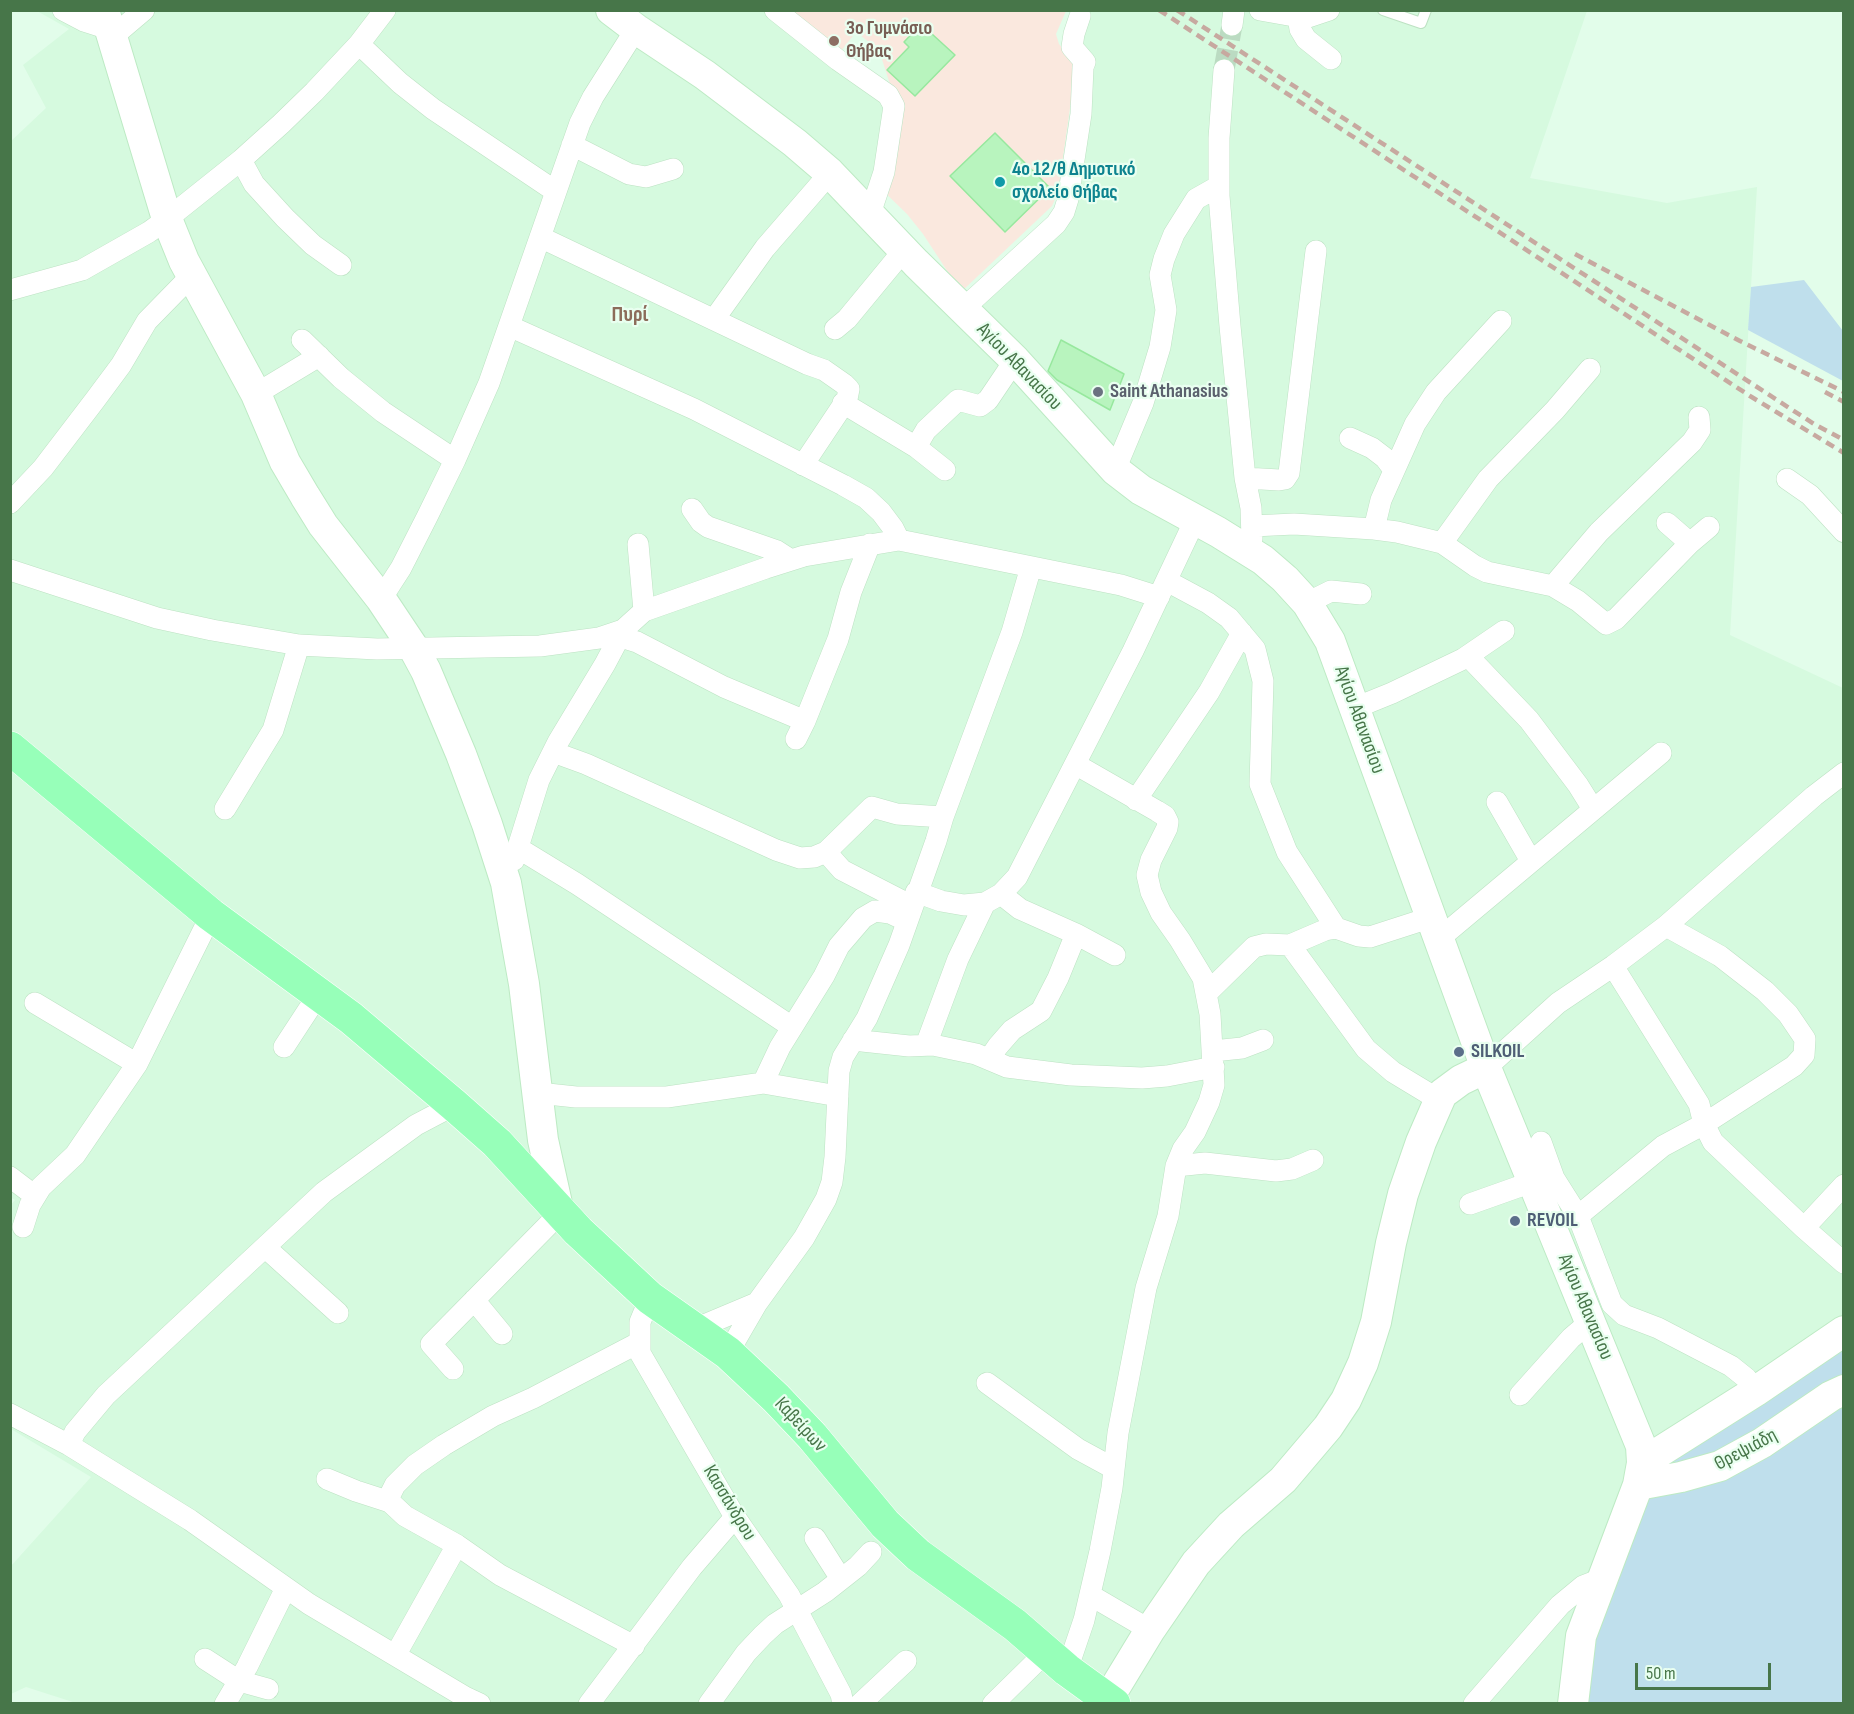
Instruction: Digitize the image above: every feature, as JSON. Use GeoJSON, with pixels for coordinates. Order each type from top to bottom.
{"type":"FeatureCollection","features":[{"type":"Feature","properties":{"kind":"main road","name":"Αγίου Αθανασίου"},"geometry":{"type":"LineString","coordinates":[[611,10],[705,75],[830,172],[904,250],[1015,360],[1115,470],[1141,490],[1195,520],[1252,539],[1307,603],[1330,641],[1486,1068],[1641,1446],[1640,1474]]}},
{"type":"Feature","properties":{"kind":"main road"},"geometry":{"type":"LineString","coordinates":[[108,26],[167,219],[192,275],[256,394],[285,462],[322,525],[381,599],[414,647],[461,754],[506,883],[524,984],[543,1140],[566,1217]]}},
{"type":"Feature","properties":{"kind":"main road","name":"Καβείρων"},"geometry":{"type":"LineString","coordinates":[[10,748],[212,915],[351,1018],[454,1105],[497,1143],[566,1217],[650,1298],[728,1353],[776,1398],[812,1436],[885,1524],[918,1555],[1014,1625],[1109,1702]]}},
{"type":"Feature","properties":{"kind":"main road"},"geometry":{"type":"LineString","coordinates":[[1109,1702],[1150,1630],[1196,1563],[1214,1541],[1283,1479],[1328,1427],[1346,1400],[1363,1363],[1376,1322],[1391,1243],[1421,1142],[1442,1094],[1461,1080],[1486,1068]]}},
{"type":"Feature","properties":{"kind":"main road"},"geometry":{"type":"LineString","coordinates":[[1573,1704],[1581,1636],[1640,1474],[1844,1331]]}},
{"type":"Feature","properties":{"kind":"main road","name":"Θρεψιάδη"},"geometry":{"type":"LineString","coordinates":[[1640,1474],[1681,1477],[1720,1466],[1780,1432],[1831,1396],[1844,1390]]}},
{"type":"Feature","properties":{"kind":"street"},"geometry":{"type":"LineString","coordinates":[[63,10],[84,21],[108,26],[144,10]]}},
{"type":"Feature","properties":{"kind":"street"},"geometry":{"type":"LineString","coordinates":[[10,290],[82,270],[149,232],[167,219],[241,160],[314,92],[359,44],[385,10]]}},
{"type":"Feature","properties":{"kind":"street"},"geometry":{"type":"LineString","coordinates":[[775,10],[838,60],[888,95],[894,106],[884,172],[870,213]]}},
{"type":"Feature","properties":{"kind":"street"},"geometry":{"type":"LineString","coordinates":[[1260,10],[1305,18],[1329,10]]}},
{"type":"Feature","properties":{"kind":"street"},"geometry":{"type":"LineString","coordinates":[[963,309],[1056,224],[1064,212],[1081,114],[1085,62],[1072,47],[1080,16]]}},
{"type":"Feature","properties":{"kind":"street"},"geometry":{"type":"LineString","coordinates":[[1298,17],[1300,29],[1306,39],[1331,59]]}},
{"type":"Feature","properties":{"kind":"street"},"geometry":{"type":"LineString","coordinates":[[381,599],[401,568],[456,460],[489,383],[572,145],[593,97],[636,29]]}},
{"type":"Feature","properties":{"kind":"street"},"geometry":{"type":"LineString","coordinates":[[359,44],[400,83],[433,109],[555,191]]}},
{"type":"Feature","properties":{"kind":"street"},"geometry":{"type":"LineString","coordinates":[[1224,70],[1219,138],[1219,186],[1226,283],[1252,539],[1294,524],[1397,532],[1442,543],[1487,572],[1553,586],[1578,601],[1606,624],[1616,619],[1690,543],[1709,527]]}},
{"type":"Feature","properties":{"kind":"street"},"geometry":{"type":"LineString","coordinates":[[572,145],[629,174],[646,177],[673,169]]}},
{"type":"Feature","properties":{"kind":"street"},"geometry":{"type":"LineString","coordinates":[[241,160],[254,184],[285,218],[313,245],[341,265]]}},
{"type":"Feature","properties":{"kind":"street"},"geometry":{"type":"LineString","coordinates":[[715,318],[765,248],[830,172]]}},
{"type":"Feature","properties":{"kind":"street"},"geometry":{"type":"LineString","coordinates":[[1115,470],[1143,403],[1160,346],[1166,310],[1160,275],[1164,260],[1174,234],[1196,199],[1219,186]]}},
{"type":"Feature","properties":{"kind":"street"},"geometry":{"type":"LineString","coordinates":[[540,237],[835,376],[849,389],[847,399],[803,465]]}},
{"type":"Feature","properties":{"kind":"street"},"geometry":{"type":"LineString","coordinates":[[835,329],[847,319],[904,250]]}},
{"type":"Feature","properties":{"kind":"street"},"geometry":{"type":"LineString","coordinates":[[1245,478],[1279,480],[1286,479],[1289,473],[1316,251]]}},
{"type":"Feature","properties":{"kind":"street"},"geometry":{"type":"LineString","coordinates":[[10,503],[43,468],[95,400],[121,365],[147,321],[192,275]]}},
{"type":"Feature","properties":{"kind":"street"},"geometry":{"type":"LineString","coordinates":[[1374,529],[1381,500],[1415,424],[1436,392],[1501,321]]}},
{"type":"Feature","properties":{"kind":"street"},"geometry":{"type":"LineString","coordinates":[[509,326],[694,410],[866,498],[888,520],[899,540]]}},
{"type":"Feature","properties":{"kind":"street"},"geometry":{"type":"LineString","coordinates":[[302,340],[341,378],[383,412],[456,460]]}},
{"type":"Feature","properties":{"kind":"street"},"geometry":{"type":"LineString","coordinates":[[256,394],[319,356]]}},
{"type":"Feature","properties":{"kind":"street"},"geometry":{"type":"LineString","coordinates":[[916,447],[926,430],[958,400],[980,406],[988,400],[1015,360]]}},
{"type":"Feature","properties":{"kind":"street"},"geometry":{"type":"LineString","coordinates":[[1442,543],[1488,479],[1555,410],[1590,369]]}},
{"type":"Feature","properties":{"kind":"street"},"geometry":{"type":"LineString","coordinates":[[843,403],[916,447],[945,470]]}},
{"type":"Feature","properties":{"kind":"street"},"geometry":{"type":"LineString","coordinates":[[1553,586],[1599,531],[1692,442],[1700,430],[1699,417]]}},
{"type":"Feature","properties":{"kind":"street"},"geometry":{"type":"LineString","coordinates":[[1350,438],[1372,448],[1385,458],[1394,470]]}},
{"type":"Feature","properties":{"kind":"street"},"geometry":{"type":"LineString","coordinates":[[1787,479],[1810,495],[1844,531]]}},
{"type":"Feature","properties":{"kind":"street"},"geometry":{"type":"LineString","coordinates":[[692,509],[701,522],[708,527],[777,551],[791,560]]}},
{"type":"Feature","properties":{"kind":"street"},"geometry":{"type":"LineString","coordinates":[[926,1045],[958,959],[993,898],[1017,877],[1133,651],[1195,520]]}},
{"type":"Feature","properties":{"kind":"street"},"geometry":{"type":"LineString","coordinates":[[1667,523],[1690,543]]}},
{"type":"Feature","properties":{"kind":"street"},"geometry":{"type":"LineString","coordinates":[[506,883],[539,780],[553,752],[622,634],[644,611],[791,560],[899,540],[1121,585],[1163,589],[1208,603],[1229,618],[1255,649],[1263,681],[1260,784],[1287,852],[1336,928]]}},
{"type":"Feature","properties":{"kind":"street"},"geometry":{"type":"LineString","coordinates":[[638,544],[644,611]]}},
{"type":"Feature","properties":{"kind":"street"},"geometry":{"type":"LineString","coordinates":[[10,570],[157,618],[299,645],[377,649],[540,646],[622,634],[800,730],[837,639],[870,544]]}},
{"type":"Feature","properties":{"kind":"street"},"geometry":{"type":"LineString","coordinates":[[728,1353],[757,1303],[804,1238],[826,1199],[832,1182],[835,1157],[839,1071],[843,1057],[867,1018],[880,990],[912,907],[1012,632],[1031,567]]}},
{"type":"Feature","properties":{"kind":"street"},"geometry":{"type":"LineString","coordinates":[[1307,603],[1331,591],[1361,594]]}},
{"type":"Feature","properties":{"kind":"street"},"geometry":{"type":"LineString","coordinates":[[1355,708],[1392,693],[1468,656],[1504,631]]}},
{"type":"Feature","properties":{"kind":"street"},"geometry":{"type":"LineString","coordinates":[[1136,800],[1209,692],[1242,633]]}},
{"type":"Feature","properties":{"kind":"street"},"geometry":{"type":"LineString","coordinates":[[225,809],[273,730],[299,645]]}},
{"type":"Feature","properties":{"kind":"street"},"geometry":{"type":"LineString","coordinates":[[1468,656],[1528,720],[1578,785],[1593,809]]}},
{"type":"Feature","properties":{"kind":"street"},"geometry":{"type":"LineString","coordinates":[[553,752],[586,764],[776,850],[800,858],[814,857],[826,852],[872,807],[897,814],[943,817]]}},
{"type":"Feature","properties":{"kind":"street"},"geometry":{"type":"LineString","coordinates":[[1207,993],[1254,947],[1266,944],[1290,945],[1324,930],[1336,928],[1359,936],[1370,937],[1436,928],[1531,861],[1660,753]]}},
{"type":"Feature","properties":{"kind":"street"},"geometry":{"type":"LineString","coordinates":[[993,1704],[1057,1661],[1084,1620],[1100,1551],[1118,1433],[1146,1288],[1168,1216],[1176,1166],[1183,1149],[1195,1132],[1214,1085],[1207,993],[1203,978],[1161,914],[1151,892],[1147,875],[1151,860],[1168,822],[1165,816],[1074,764]]}},
{"type":"Feature","properties":{"kind":"street"},"geometry":{"type":"LineString","coordinates":[[1486,1068],[1558,1003],[1613,966],[1666,926],[1814,796],[1844,773]]}},
{"type":"Feature","properties":{"kind":"street"},"geometry":{"type":"LineString","coordinates":[[1497,802],[1531,861]]}},
{"type":"Feature","properties":{"kind":"street"},"geometry":{"type":"LineString","coordinates":[[518,848],[577,884],[792,1027]]}},
{"type":"Feature","properties":{"kind":"street"},"geometry":{"type":"LineString","coordinates":[[826,852],[842,870],[912,907]]}},
{"type":"Feature","properties":{"kind":"street"},"geometry":{"type":"LineString","coordinates":[[763,1083],[768,1067],[824,976],[839,946],[863,918],[875,911],[890,913],[941,901],[964,905],[993,898],[1076,934],[1115,955]]}},
{"type":"Feature","properties":{"kind":"street"},"geometry":{"type":"LineString","coordinates":[[23,1227],[35,1196],[56,1171],[75,1155],[137,1064],[212,915]]}},
{"type":"Feature","properties":{"kind":"street"},"geometry":{"type":"LineString","coordinates":[[1578,1216],[1663,1146],[1704,1124],[1794,1066],[1804,1055],[1805,1039],[1788,1014],[1765,991],[1720,956],[1666,926]]}},
{"type":"Feature","properties":{"kind":"street"},"geometry":{"type":"LineString","coordinates":[[989,1059],[1012,1030],[1041,1011],[1058,978],[1076,934]]}},
{"type":"Feature","properties":{"kind":"street"},"geometry":{"type":"LineString","coordinates":[[1290,945],[1366,1048],[1393,1072],[1431,1095],[1442,1094]]}},
{"type":"Feature","properties":{"kind":"street"},"geometry":{"type":"LineString","coordinates":[[1613,966],[1699,1104],[1704,1124],[1713,1142],[1803,1228],[1844,1263]]}},
{"type":"Feature","properties":{"kind":"street"},"geometry":{"type":"LineString","coordinates":[[284,1047],[318,995]]}},
{"type":"Feature","properties":{"kind":"street"},"geometry":{"type":"LineString","coordinates":[[35,1003],[137,1064]]}},
{"type":"Feature","properties":{"kind":"street"},"geometry":{"type":"LineString","coordinates":[[853,1040],[952,1048],[989,1059],[1007,1068],[1026,1071],[1142,1078],[1167,1076],[1263,1041]]}},
{"type":"Feature","properties":{"kind":"street"},"geometry":{"type":"LineString","coordinates":[[538,1093],[576,1097],[667,1097],[763,1083],[838,1096]]}},
{"type":"Feature","properties":{"kind":"street"},"geometry":{"type":"LineString","coordinates":[[69,1445],[75,1432],[106,1395],[324,1192],[416,1125],[454,1105]]}},
{"type":"Feature","properties":{"kind":"street"},"geometry":{"type":"LineString","coordinates":[[1541,1142],[1554,1178],[1578,1216],[1612,1304],[1624,1315],[1658,1328],[1731,1366],[1746,1378],[1756,1391]]}},
{"type":"Feature","properties":{"kind":"street"},"geometry":{"type":"LineString","coordinates":[[1176,1166],[1205,1163],[1276,1172],[1292,1169],[1313,1160]]}},
{"type":"Feature","properties":{"kind":"street"},"geometry":{"type":"LineString","coordinates":[[10,1177],[35,1196]]}},
{"type":"Feature","properties":{"kind":"street"},"geometry":{"type":"LineString","coordinates":[[1470,1204],[1532,1182]]}},
{"type":"Feature","properties":{"kind":"street"},"geometry":{"type":"LineString","coordinates":[[1803,1228],[1844,1185]]}},
{"type":"Feature","properties":{"kind":"street"},"geometry":{"type":"LineString","coordinates":[[453,1370],[431,1344],[474,1300],[566,1217]]}},
{"type":"Feature","properties":{"kind":"street"},"geometry":{"type":"LineString","coordinates":[[266,1248],[338,1313]]}},
{"type":"Feature","properties":{"kind":"street","name":"Κασσάνδρου"},"geometry":{"type":"LineString","coordinates":[[650,1298],[640,1322],[640,1353],[735,1517],[789,1595],[841,1694],[843,1704]]}},
{"type":"Feature","properties":{"kind":"street"},"geometry":{"type":"LineString","coordinates":[[474,1300],[502,1334]]}},
{"type":"Feature","properties":{"kind":"street"},"geometry":{"type":"LineString","coordinates":[[695,1329],[757,1303]]}},
{"type":"Feature","properties":{"kind":"street"},"geometry":{"type":"LineString","coordinates":[[1520,1395],[1571,1338],[1591,1321]]}},
{"type":"Feature","properties":{"kind":"street"},"geometry":{"type":"LineString","coordinates":[[390,1502],[390,1495],[395,1485],[414,1465],[444,1444],[493,1416],[533,1398],[640,1342]]}},
{"type":"Feature","properties":{"kind":"street"},"geometry":{"type":"LineString","coordinates":[[987,1383],[1078,1449],[1113,1468]]}},
{"type":"Feature","properties":{"kind":"street"},"geometry":{"type":"LineString","coordinates":[[10,1414],[69,1445],[190,1520],[309,1604],[480,1704]]}},
{"type":"Feature","properties":{"kind":"street"},"geometry":{"type":"LineString","coordinates":[[327,1479],[390,1502],[405,1516],[457,1545],[500,1575],[634,1646]]}},
{"type":"Feature","properties":{"kind":"street"},"geometry":{"type":"LineString","coordinates":[[589,1704],[692,1567],[735,1517]]}},
{"type":"Feature","properties":{"kind":"street"},"geometry":{"type":"LineString","coordinates":[[815,1538],[841,1579]]}},
{"type":"Feature","properties":{"kind":"street"},"geometry":{"type":"LineString","coordinates":[[396,1654],[457,1545]]}},
{"type":"Feature","properties":{"kind":"street"},"geometry":{"type":"LineString","coordinates":[[709,1704],[746,1653],[775,1624],[841,1579],[871,1552]]}},
{"type":"Feature","properties":{"kind":"street"},"geometry":{"type":"LineString","coordinates":[[1474,1704],[1560,1605],[1583,1586],[1601,1579]]}},
{"type":"Feature","properties":{"kind":"street"},"geometry":{"type":"LineString","coordinates":[[225,1704],[286,1588]]}},
{"type":"Feature","properties":{"kind":"street"},"geometry":{"type":"LineString","coordinates":[[1089,1595],[1150,1630]]}},
{"type":"Feature","properties":{"kind":"street"},"geometry":{"type":"LineString","coordinates":[[205,1659],[239,1681],[268,1689]]}},
{"type":"Feature","properties":{"kind":"street"},"geometry":{"type":"LineString","coordinates":[[860,1704],[906,1661]]}},
{"type":"Feature","properties":{"kind":"lane"},"geometry":{"type":"LineString","coordinates":[[1383,10],[1421,23],[1426,10]]}},
{"type":"Feature","properties":{"kind":"shaded area"},"geometry":{"type":"Polygon","coordinates":[[[37,11],[773,11],[888,103],[870,198],[974,306],[1063,220],[1095,65],[1067,24],[1074,11],[1587,11],[1530,178],[1667,203],[1757,187],[1730,635],[1843,688],[1843,1703],[79,1704],[26,1687],[11,1694],[11,1566],[91,1477],[11,1429],[10,1206],[15,1200],[10,1197],[10,142],[46,108],[23,65],[69,29],[37,11]]]}},
{"type":"Feature","properties":{"kind":"shaded area"},"geometry":{"type":"Polygon","coordinates":[[[780,11],[1066,11],[1056,34],[1059,44],[1076,66],[1058,192],[1052,206],[961,292],[923,234],[907,214],[877,185],[896,103],[879,50],[856,32],[837,56],[780,11]]]}},
{"type":"Feature","properties":{"kind":"shaded area"},"geometry":{"type":"Polygon","coordinates":[[[1804,280],[1843,331],[1843,381],[1748,330],[1751,287],[1804,280]]]}},
{"type":"Feature","properties":{"kind":"shaded area"},"geometry":{"type":"Polygon","coordinates":[[[1843,1349],[1844,1699],[1841,1703],[1584,1704],[1585,1666],[1649,1473],[1843,1349]]]}},
{"type":"Feature","properties":{"kind":"building"},"geometry":{"type":"Polygon","coordinates":[[[921,24],[955,55],[915,96],[887,70],[909,47],[904,42],[921,24]]]}},
{"type":"Feature","properties":{"kind":"building","name":"4ο 12/θ Δημοτικό σχολείο Θήβας"},"geometry":{"type":"Polygon","coordinates":[[[995,133],[1050,188],[1005,232],[950,176],[995,133]]]}},
{"type":"Feature","properties":{"kind":"building","name":"Saint Athanasius"},"geometry":{"type":"Polygon","coordinates":[[[1061,340],[1124,374],[1110,410],[1057,380],[1048,371],[1061,340]]]}},
{"type":"Feature","properties":{"kind":"tunnel"},"geometry":{"type":"LineString","coordinates":[[1224,70],[1232,25]]}},
{"type":"Feature","properties":{"kind":"railway"},"geometry":{"type":"LineString","coordinates":[[1159,10],[1750,396],[1844,453]]}},
{"type":"Feature","properties":{"kind":"railway"},"geometry":{"type":"LineString","coordinates":[[1177,10],[1814,424],[1844,440]]}},
{"type":"Feature","properties":{"kind":"railway"},"geometry":{"type":"LineString","coordinates":[[1575,254],[1740,341],[1844,392]]}},
{"type":"Feature","properties":{"kind":"railway"},"geometry":{"type":"LineString","coordinates":[[1825,392],[1844,402]]}},
{"type":"Feature","properties":{"kind":"place","name":"3ο Γυμνάσιο Θήβας"},"geometry":{"type":"Point","coordinates":[834,41]}},
{"type":"Feature","properties":{"kind":"place","name":"4ο 12/θ Δημοτικό σχολείο Θήβας"},"geometry":{"type":"Point","coordinates":[1000,182]}},
{"type":"Feature","properties":{"kind":"place","name":"Saint Athanasius"},"geometry":{"type":"Point","coordinates":[1098,392]}},
{"type":"Feature","properties":{"kind":"place","name":"SILKOIL"},"geometry":{"type":"Point","coordinates":[1459,1052]}},
{"type":"Feature","properties":{"kind":"place","name":"REVOIL"},"geometry":{"type":"Point","coordinates":[1515,1221]}},
{"type":"Feature","properties":{"kind":"district","name":"Πυρί"},"geometry":{"type":"Point","coordinates":[630,315]}}]}
